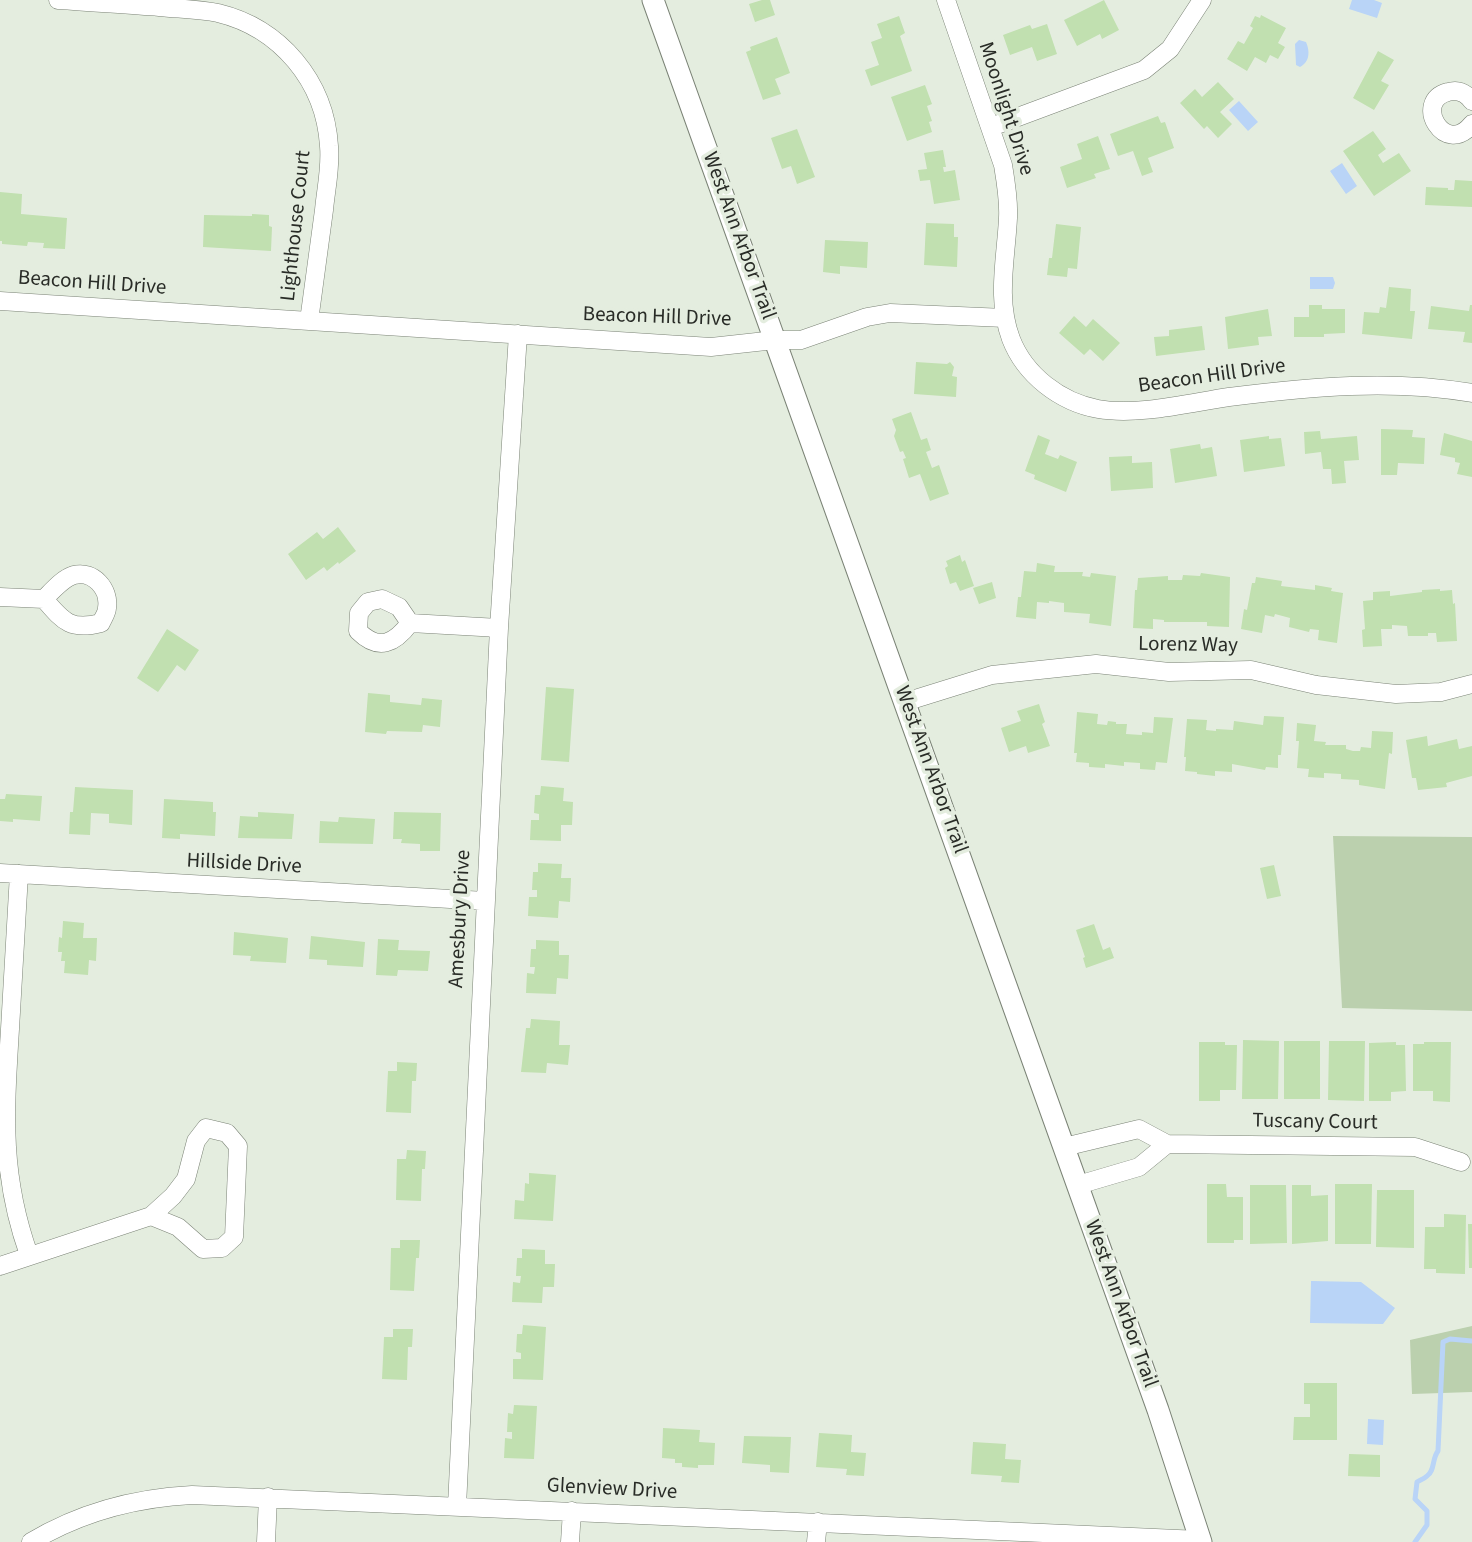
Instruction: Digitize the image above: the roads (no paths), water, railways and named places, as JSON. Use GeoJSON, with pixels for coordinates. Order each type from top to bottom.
{"type":"FeatureCollection","features":[{"type":"Feature","properties":{"kind":"street","name":"Lighthouse Court"},"geometry":{"type":"LineString","coordinates":[[58,0],[198,10],[235,18],[272,38],[288,51],[305,72],[326,121],[330,160],[310,321]]}},
{"type":"Feature","properties":{"kind":"street","name":"West Ann Arbor Trail"},"geometry":{"type":"LineString","coordinates":[[653,0],[1078,1185],[1158,1410],[1201,1541]]}},
{"type":"Feature","properties":{"kind":"street","name":"Moonlight Drive"},"geometry":{"type":"LineString","coordinates":[[946,0],[1003,165],[1009,217],[1002,290],[1005,318]]}},
{"type":"Feature","properties":{"kind":"street"},"geometry":{"type":"LineString","coordinates":[[991,127],[1144,70],[1170,50],[1202,0]]}},
{"type":"Feature","properties":{"kind":"street"},"geometry":{"type":"LineString","coordinates":[[1469,90],[1443,94],[1433,104],[1433,118],[1440,130],[1454,134],[1468,130],[1472,124]]}},
{"type":"Feature","properties":{"kind":"street","name":"Beacon Hill Drive"},"geometry":{"type":"LineString","coordinates":[[0,301],[711,347],[801,340],[867,317],[890,313],[1005,318],[1017,352],[1037,378],[1065,398],[1097,409],[1132,411],[1295,389],[1362,384],[1404,385],[1472,393]]}},
{"type":"Feature","properties":{"kind":"street","name":"Amesbury Drive"},"geometry":{"type":"LineString","coordinates":[[457,1506],[499,628],[518,334]]}},
{"type":"Feature","properties":{"kind":"street"},"geometry":{"type":"LineString","coordinates":[[0,597],[44,599]]}},
{"type":"Feature","properties":{"kind":"street"},"geometry":{"type":"LineString","coordinates":[[410,623],[499,628]]}},
{"type":"Feature","properties":{"kind":"street","name":"Lorenz Way"},"geometry":{"type":"LineString","coordinates":[[905,702],[992,675],[1096,664],[1169,672],[1251,670],[1316,685],[1396,694],[1441,692],[1472,684]]}},
{"type":"Feature","properties":{"kind":"street","name":"Hillside Drive"},"geometry":{"type":"LineString","coordinates":[[0,873],[485,901]]}},
{"type":"Feature","properties":{"kind":"street"},"geometry":{"type":"LineString","coordinates":[[19,874],[5,1089],[5,1132],[12,1199],[29,1255]]}},
{"type":"Feature","properties":{"kind":"street"},"geometry":{"type":"LineString","coordinates":[[0,1266],[151,1216],[173,1196],[186,1179],[195,1141],[206,1128],[227,1133],[238,1146],[234,1237],[222,1248],[203,1249],[178,1227],[151,1216]]}},
{"type":"Feature","properties":{"kind":"street","name":"Tuscany Court"},"geometry":{"type":"LineString","coordinates":[[1064,1147],[1139,1129],[1167,1144],[1415,1147],[1461,1162]]}},
{"type":"Feature","properties":{"kind":"street"},"geometry":{"type":"LineString","coordinates":[[1078,1185],[1139,1167],[1167,1144]]}},
{"type":"Feature","properties":{"kind":"street","name":"Glenview Drive"},"geometry":{"type":"LineString","coordinates":[[31,1542],[79,1517],[134,1501],[192,1495],[818,1522],[1038,1537],[1201,1541]]}},
{"type":"Feature","properties":{"kind":"street"},"geometry":{"type":"LineString","coordinates":[[266,1542],[268,1497]]}},
{"type":"Feature","properties":{"kind":"street"},"geometry":{"type":"LineString","coordinates":[[570,1542],[572,1511]]}},
{"type":"Feature","properties":{"kind":"street"},"geometry":{"type":"LineString","coordinates":[[816,1542],[818,1522]]}},
{"type":"Feature","properties":{"kind":"water"},"geometry":{"type":"Polygon","coordinates":[[[1352,0],[1374,0],[1382,3],[1377,18],[1349,9],[1352,0]]]}},
{"type":"Feature","properties":{"kind":"water"},"geometry":{"type":"Polygon","coordinates":[[[1299,40],[1306,42],[1308,53],[1306,62],[1300,67],[1296,65],[1295,44],[1299,40]]]}},
{"type":"Feature","properties":{"kind":"water"},"geometry":{"type":"Polygon","coordinates":[[[1239,101],[1258,122],[1248,131],[1229,110],[1239,101]]]}},
{"type":"Feature","properties":{"kind":"water"},"geometry":{"type":"Polygon","coordinates":[[[1342,163],[1357,186],[1346,194],[1330,171],[1342,163]]]}},
{"type":"Feature","properties":{"kind":"water"},"geometry":{"type":"Polygon","coordinates":[[[1310,277],[1333,277],[1333,289],[1310,289],[1310,277]]]}},
{"type":"Feature","properties":{"kind":"water"},"geometry":{"type":"Polygon","coordinates":[[[1311,1281],[1361,1282],[1395,1308],[1383,1324],[1310,1323],[1311,1281]]]}},
{"type":"Feature","properties":{"kind":"water"},"geometry":{"type":"Polygon","coordinates":[[[1368,1419],[1384,1420],[1383,1445],[1367,1444],[1368,1419]]]}},
{"type":"Feature","properties":{"kind":"waterway"},"geometry":{"type":"LineString","coordinates":[[1415,1542],[1427,1525],[1427,1511],[1415,1499],[1417,1482],[1430,1474],[1438,1451],[1443,1342],[1450,1339],[1472,1341]]}}]}
